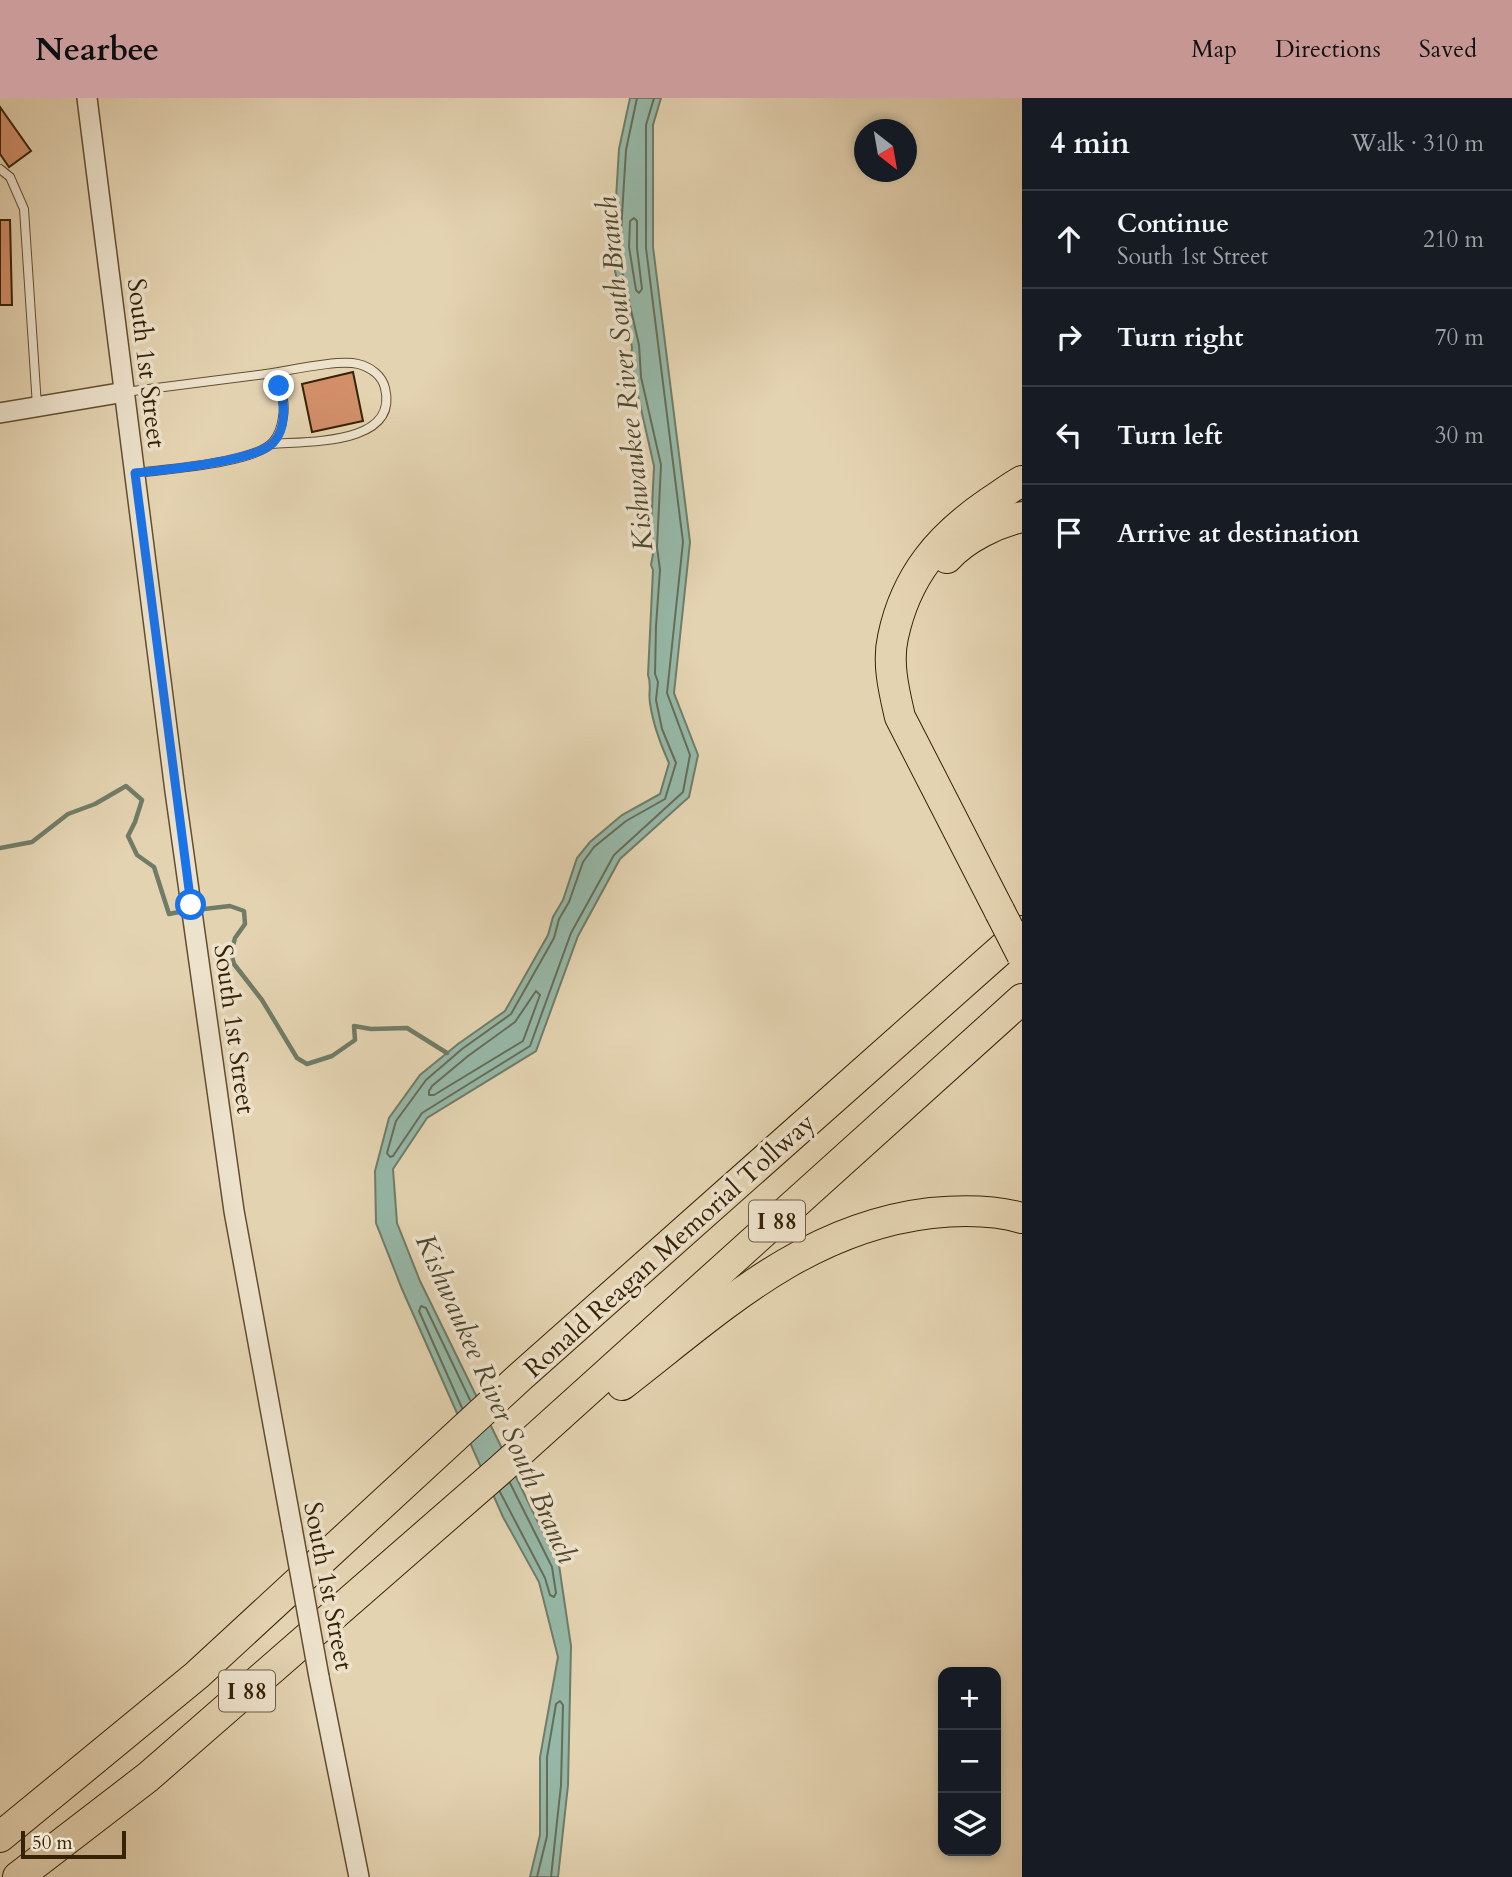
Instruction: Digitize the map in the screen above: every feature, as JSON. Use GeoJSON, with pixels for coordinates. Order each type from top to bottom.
{"type":"FeatureCollection","features":[{"type":"Feature","properties":{"kind":"highway"},"geometry":{"type":"LineString","coordinates":[[1013,920],[900,717],[892,682],[892,639],[905,596],[921,565],[954,528],[1022,481]]}},
{"type":"Feature","properties":{"kind":"highway"},"geometry":{"type":"LineString","coordinates":[[1022,517],[992,527],[953,551],[929,577],[911,614],[904,654],[907,694],[922,735],[1013,920],[1022,956]]}},
{"type":"Feature","properties":{"kind":"highway","name":"Ronald Reagan Memorial Tollway"},"geometry":{"type":"LineString","coordinates":[[0,1837],[197,1675],[1013,920]]}},
{"type":"Feature","properties":{"kind":"highway","name":"Ronald Reagan Memorial Tollway"},"geometry":{"type":"LineString","coordinates":[[534,1443],[1022,999]]}},
{"type":"Feature","properties":{"kind":"highway"},"geometry":{"type":"LineString","coordinates":[[534,1443],[574,1422],[762,1277],[824,1243],[868,1225],[909,1216],[966,1211],[1022,1218]]}},
{"type":"Feature","properties":{"kind":"highway","name":"I 88"},"geometry":{"type":"LineString","coordinates":[[18,1877],[148,1777],[468,1497],[534,1443]]}},
{"type":"Feature","properties":{"kind":"street","name":"South 1st Street"},"geometry":{"type":"LineString","coordinates":[[87,98],[175,791],[234,1212],[359,1877]]}},
{"type":"Feature","properties":{"kind":"street"},"geometry":{"type":"LineString","coordinates":[[0,413],[124,392]]}},
{"type":"Feature","properties":{"kind":"lane"},"geometry":{"type":"LineString","coordinates":[[0,169],[10,177],[24,209],[37,406]]}},
{"type":"Feature","properties":{"kind":"lane"},"geometry":{"type":"LineString","coordinates":[[124,392],[355,363],[371,369],[383,381],[387,396],[386,410],[375,424],[352,436],[272,444],[249,454],[207,464],[135,473]]}},
{"type":"Feature","properties":{"kind":"lane"},"geometry":{"type":"LineString","coordinates":[[266,374],[279,386],[284,402],[281,430],[272,444]]}},
{"type":"Feature","properties":{"kind":"water"},"geometry":{"type":"Polygon","coordinates":[[[630,98],[661,98],[653,125],[653,247],[690,542],[674,693],[698,755],[689,797],[620,859],[578,936],[536,1051],[427,1118],[393,1169],[397,1223],[420,1281],[559,1565],[571,1646],[568,1785],[558,1877],[530,1877],[540,1835],[540,1757],[558,1657],[539,1582],[503,1517],[402,1289],[376,1223],[375,1171],[389,1118],[420,1075],[505,1011],[548,935],[577,858],[590,842],[622,815],[660,794],[669,763],[653,719],[648,675],[654,466],[634,378],[632,347],[615,271],[613,249],[619,149],[630,98]]]}},
{"type":"Feature","properties":{"kind":"building"},"geometry":{"type":"Polygon","coordinates":[[[0,107],[31,151],[9,167],[0,154],[0,107]]]}},
{"type":"Feature","properties":{"kind":"building"},"geometry":{"type":"Polygon","coordinates":[[[0,220],[10,220],[12,305],[0,305],[0,220]]]}},
{"type":"Feature","properties":{"kind":"building"},"geometry":{"type":"Polygon","coordinates":[[[353,372],[363,421],[312,432],[302,384],[353,372]]]}},
{"type":"Feature","properties":{"kind":"waterway"},"geometry":{"type":"LineString","coordinates":[[0,848],[32,842],[68,814],[95,804],[126,786],[142,800],[128,836],[137,855],[154,867],[169,914],[179,912]]}},
{"type":"Feature","properties":{"kind":"waterway"},"geometry":{"type":"LineString","coordinates":[[204,909],[230,906],[244,911],[245,924],[235,938],[231,953],[234,964],[262,1000],[297,1058],[307,1064],[332,1056],[355,1040],[354,1026],[371,1029],[407,1028],[447,1053]]}},
{"type":"Feature","properties":{"kind":"route"},"geometry":{"type":"LineString","coordinates":[[191,905],[135,473],[207,464],[249,454],[272,444],[281,430],[283,417],[284,402],[279,386]]}},
{"type":"Feature","properties":{"kind":"water label","name":"Kishwaukee River South Branch"},"geometry":{"type":"Point","coordinates":[624,374]}},
{"type":"Feature","properties":{"kind":"water label","name":"Kishwaukee River South Branch"},"geometry":{"type":"Point","coordinates":[497,1398]}}]}
